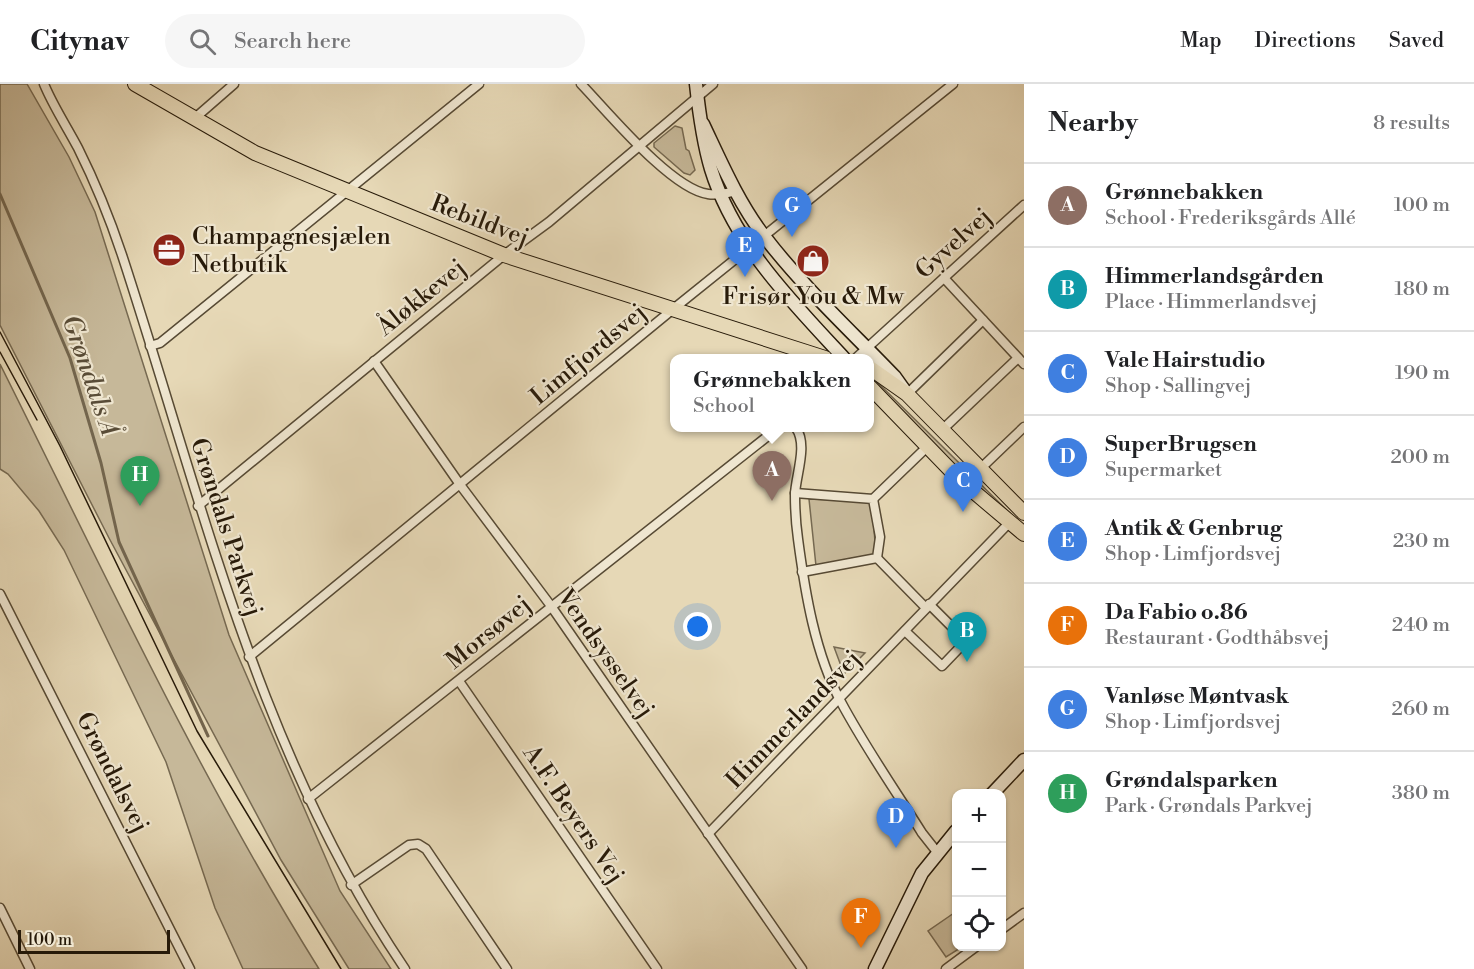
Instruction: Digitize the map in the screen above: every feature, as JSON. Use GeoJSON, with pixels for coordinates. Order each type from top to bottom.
{"type":"FeatureCollection","features":[{"type":"Feature","properties":{"kind":"main road","name":"Rebildvej"},"geometry":{"type":"LineString","coordinates":[[135,84],[255,153],[504,255],[812,354]]}},
{"type":"Feature","properties":{"kind":"main road"},"geometry":{"type":"LineString","coordinates":[[874,371],[907,394],[979,470],[1024,513]]}},
{"type":"Feature","properties":{"kind":"main road"},"geometry":{"type":"LineString","coordinates":[[874,391],[960,480],[1024,534]]}},
{"type":"Feature","properties":{"kind":"street","name":"Grøndals Parkvej"},"geometry":{"type":"LineString","coordinates":[[45,84],[101,200],[122,256],[198,506],[249,657],[309,799],[351,885],[405,969]]}},
{"type":"Feature","properties":{"kind":"street"},"geometry":{"type":"LineString","coordinates":[[195,118],[234,84]]}},
{"type":"Feature","properties":{"kind":"street"},"geometry":{"type":"LineString","coordinates":[[150,346],[160,343],[478,84]]}},
{"type":"Feature","properties":{"kind":"street"},"geometry":{"type":"LineString","coordinates":[[581,84],[641,146],[688,187],[708,194],[736,191]]}},
{"type":"Feature","properties":{"kind":"street","name":"Åløkkevej"},"geometry":{"type":"LineString","coordinates":[[198,506],[504,255],[549,222],[641,146],[696,90],[713,84]]}},
{"type":"Feature","properties":{"kind":"street","name":"Limfjordsvej"},"geometry":{"type":"LineString","coordinates":[[249,657],[461,486],[672,310],[953,84]]}},
{"type":"Feature","properties":{"kind":"street"},"geometry":{"type":"LineString","coordinates":[[696,90],[712,171],[721,194],[749,248],[841,354]]}},
{"type":"Feature","properties":{"kind":"street"},"geometry":{"type":"LineString","coordinates":[[703,124],[736,191],[764,236],[816,296],[872,354]]}},
{"type":"Feature","properties":{"kind":"street","name":"Gyvelvej"},"geometry":{"type":"LineString","coordinates":[[861,354],[1024,205]]}},
{"type":"Feature","properties":{"kind":"street"},"geometry":{"type":"LineString","coordinates":[[942,430],[1021,361],[944,278]]}},
{"type":"Feature","properties":{"kind":"street"},"geometry":{"type":"LineString","coordinates":[[874,356],[896,377],[907,394],[983,320]]}},
{"type":"Feature","properties":{"kind":"street","name":"Vendsysselvej"},"geometry":{"type":"LineString","coordinates":[[375,360],[461,486],[550,606],[802,969]]}},
{"type":"Feature","properties":{"kind":"street"},"geometry":{"type":"LineString","coordinates":[[979,470],[1024,427]]}},
{"type":"Feature","properties":{"kind":"street","name":"Morsøvej"},"geometry":{"type":"LineString","coordinates":[[309,799],[550,606],[773,432]]}},
{"type":"Feature","properties":{"kind":"street"},"geometry":{"type":"LineString","coordinates":[[799,432],[800,447],[795,493],[802,572],[819,640],[840,701],[922,833],[937,852]]}},
{"type":"Feature","properties":{"kind":"street"},"geometry":{"type":"LineString","coordinates":[[795,493],[873,499],[927,447]]}},
{"type":"Feature","properties":{"kind":"street"},"geometry":{"type":"LineString","coordinates":[[873,499],[880,537],[877,558]]}},
{"type":"Feature","properties":{"kind":"street","name":"Himmerlandsvej"},"geometry":{"type":"LineString","coordinates":[[708,834],[840,701],[1010,522]]}},
{"type":"Feature","properties":{"kind":"street"},"geometry":{"type":"LineString","coordinates":[[802,572],[877,558]]}},
{"type":"Feature","properties":{"kind":"street"},"geometry":{"type":"LineString","coordinates":[[877,558],[966,641],[942,666],[905,631]]}},
{"type":"Feature","properties":{"kind":"street","name":"Grøndalsvej"},"geometry":{"type":"LineString","coordinates":[[0,594],[190,969]]}},
{"type":"Feature","properties":{"kind":"street","name":"A.F. Beyers Vej"},"geometry":{"type":"LineString","coordinates":[[459,681],[657,969]]}},
{"type":"Feature","properties":{"kind":"street"},"geometry":{"type":"LineString","coordinates":[[997,789],[1024,760]]}},
{"type":"Feature","properties":{"kind":"street"},"geometry":{"type":"LineString","coordinates":[[875,969],[922,873],[952,836]]}},
{"type":"Feature","properties":{"kind":"street"},"geometry":{"type":"LineString","coordinates":[[351,885],[409,845],[418,844],[426,849],[507,969]]}},
{"type":"Feature","properties":{"kind":"street"},"geometry":{"type":"LineString","coordinates":[[0,909],[30,969]]}},
{"type":"Feature","properties":{"kind":"street"},"geometry":{"type":"LineString","coordinates":[[1006,926],[1024,912]]}},
{"type":"Feature","properties":{"kind":"street"},"geometry":{"type":"LineString","coordinates":[[947,969],[970,951]]}},
{"type":"Feature","properties":{"kind":"shaded area"},"geometry":{"type":"Polygon","coordinates":[[[0,84],[27,84],[69,157],[95,212],[229,635],[340,891],[391,969],[349,969],[281,860],[109,538],[0,325],[0,84]]]}},
{"type":"Feature","properties":{"kind":"shaded area"},"geometry":{"type":"Polygon","coordinates":[[[675,126],[682,128],[686,149],[689,151],[695,170],[690,175],[684,173],[654,147],[654,143],[675,126]]]}},
{"type":"Feature","properties":{"kind":"shaded area"},"geometry":{"type":"Polygon","coordinates":[[[0,364],[192,746],[232,821],[319,969],[243,969],[215,908],[166,762],[64,550],[39,511],[8,474],[0,469],[0,364]]]}},
{"type":"Feature","properties":{"kind":"shaded area"},"geometry":{"type":"Polygon","coordinates":[[[874,379],[1024,527],[964,477],[874,384],[874,379]]]}},
{"type":"Feature","properties":{"kind":"shaded area"},"geometry":{"type":"Polygon","coordinates":[[[809,499],[872,501],[876,556],[816,566],[809,499]]]}},
{"type":"Feature","properties":{"kind":"shaded area"},"geometry":{"type":"Polygon","coordinates":[[[834,647],[865,653],[844,674],[834,647]]]}},
{"type":"Feature","properties":{"kind":"shaded area"},"geometry":{"type":"Polygon","coordinates":[[[952,914],[952,951],[956,951],[946,957],[928,931],[952,914]]]}},
{"type":"Feature","properties":{"kind":"waterway","name":"Grøndals Å"},"geometry":{"type":"LineString","coordinates":[[0,194],[70,358],[101,463],[119,542],[208,736]]}},
{"type":"Feature","properties":{"kind":"tram line"},"geometry":{"type":"LineString","coordinates":[[0,332],[60,446],[197,731],[341,969]]}},
{"type":"Feature","properties":{"kind":"tram line"},"geometry":{"type":"LineString","coordinates":[[0,352],[37,420]]}},
{"type":"Feature","properties":{"kind":"place","name":"Vanløse Møntvask"},"geometry":{"type":"Point","coordinates":[792,237]}},
{"type":"Feature","properties":{"kind":"place","name":"Champagnesjælen Netbutik"},"geometry":{"type":"Point","coordinates":[169,250]}},
{"type":"Feature","properties":{"kind":"place","name":"Frisør You & Mw"},"geometry":{"type":"Point","coordinates":[813,261]}},
{"type":"Feature","properties":{"kind":"place","name":"Antik & Genbrug"},"geometry":{"type":"Point","coordinates":[745,277]}},
{"type":"Feature","properties":{"kind":"place","name":"Grønnebakken"},"geometry":{"type":"Point","coordinates":[772,501]}},
{"type":"Feature","properties":{"kind":"place","name":"Grøndalsparken"},"geometry":{"type":"Point","coordinates":[140,506]}},
{"type":"Feature","properties":{"kind":"place","name":"Vale Hairstudio"},"geometry":{"type":"Point","coordinates":[963,512]}},
{"type":"Feature","properties":{"kind":"place","name":"Himmerlandsgården"},"geometry":{"type":"Point","coordinates":[967,662]}},
{"type":"Feature","properties":{"kind":"place","name":"SuperBrugsen"},"geometry":{"type":"Point","coordinates":[896,848]}},
{"type":"Feature","properties":{"kind":"place","name":"Da Fabio o.86"},"geometry":{"type":"Point","coordinates":[861,948]}}]}
